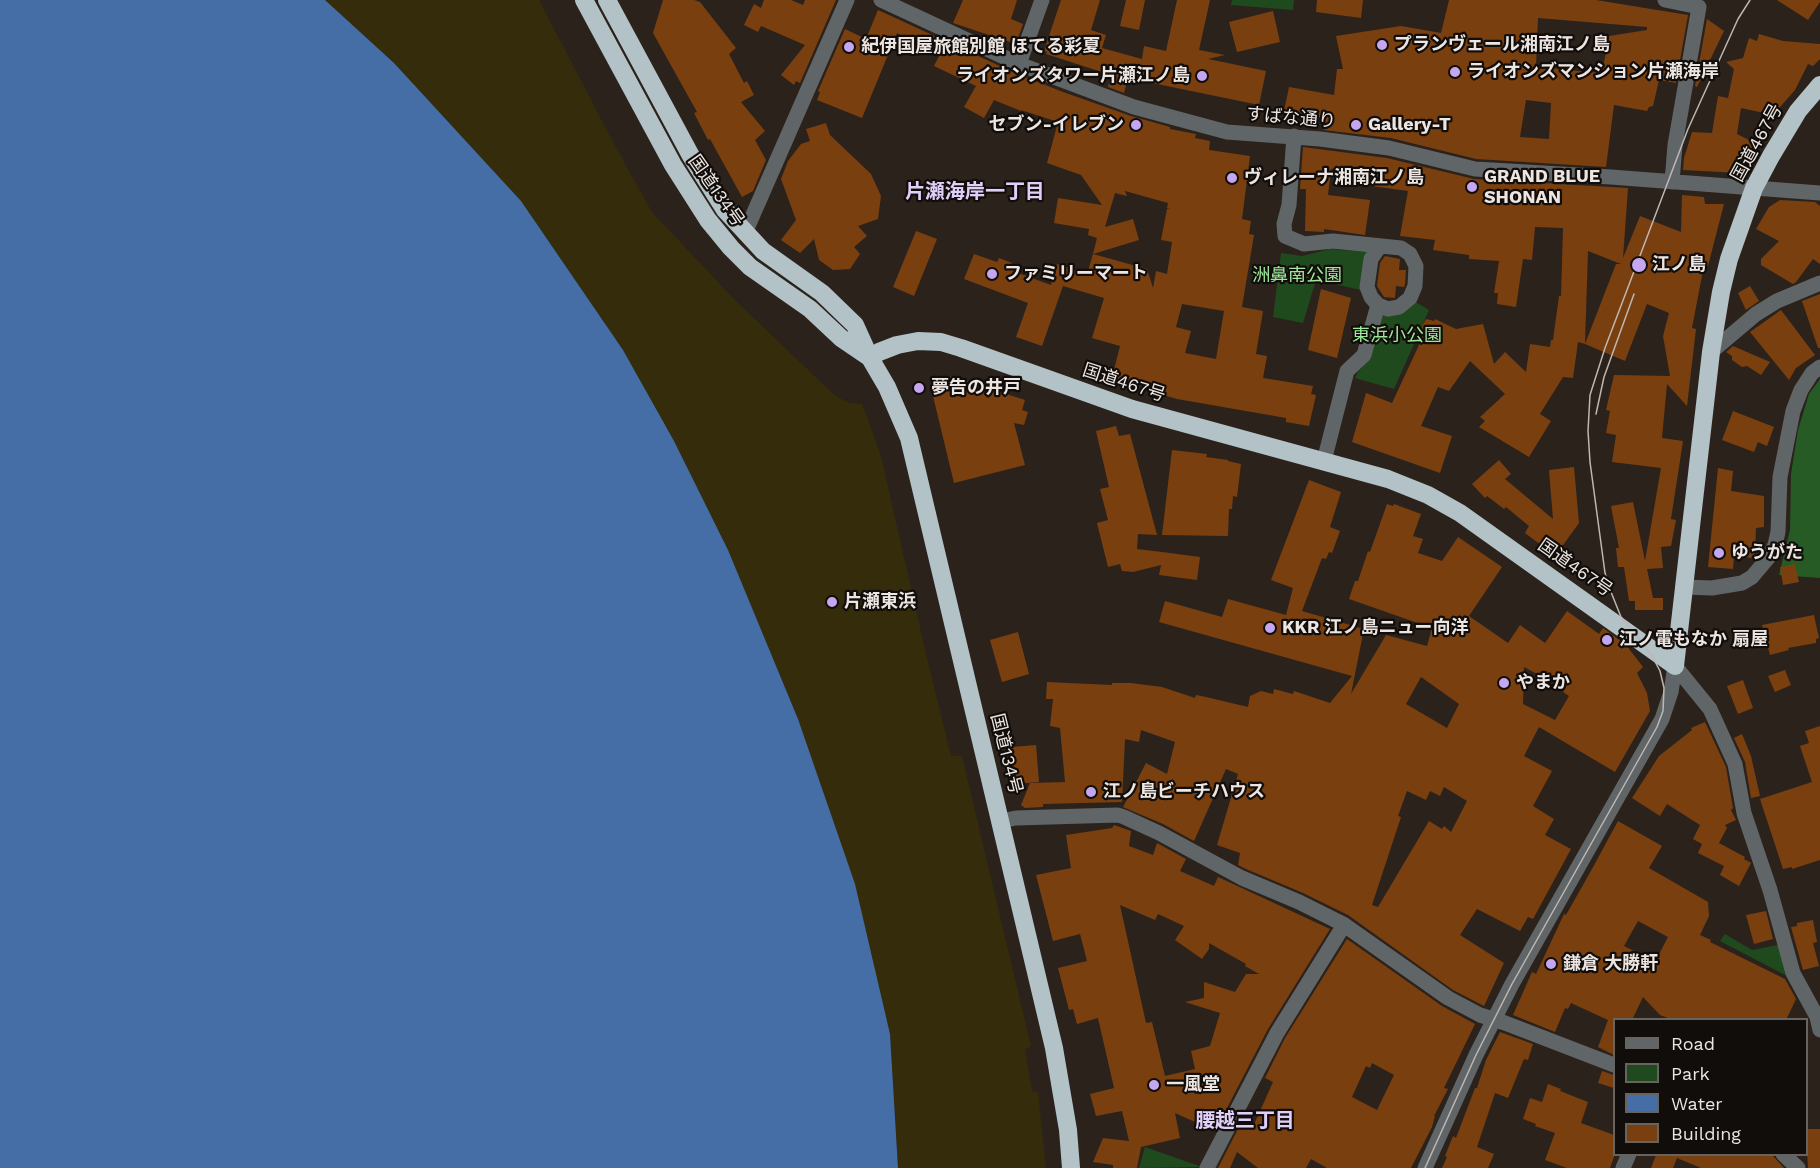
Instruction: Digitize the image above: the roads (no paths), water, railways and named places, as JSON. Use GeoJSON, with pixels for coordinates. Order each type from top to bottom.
{"type":"FeatureCollection","features":[{"type":"Feature","properties":{"kind":"highway","name":"国道134号"},"geometry":{"type":"LineString","coordinates":[[584,0],[673,165],[708,220],[750,267],[810,309],[841,338],[870,358]]}},
{"type":"Feature","properties":{"kind":"highway","name":"国道134号"},"geometry":{"type":"LineString","coordinates":[[608,0],[703,176],[725,210],[745,233],[780,265],[831,301],[855,325],[870,358],[887,387],[909,438],[1054,1048],[1068,1130],[1071,1168]]}},
{"type":"Feature","properties":{"kind":"highway","name":"国道467号"},"geometry":{"type":"LineString","coordinates":[[870,358],[897,345],[918,341],[940,342],[1132,409],[1388,479],[1428,495],[1460,513],[1675,666],[1711,352],[1729,259],[1754,188],[1798,111],[1820,85]]}},
{"type":"Feature","properties":{"kind":"street"},"geometry":{"type":"LineString","coordinates":[[745,233],[847,0]]}},
{"type":"Feature","properties":{"kind":"street","name":"すばな通り"},"geometry":{"type":"LineString","coordinates":[[882,0],[1019,64],[1134,107],[1227,132],[1294,136],[1389,148],[1475,169],[1820,193]]}},
{"type":"Feature","properties":{"kind":"street"},"geometry":{"type":"LineString","coordinates":[[1019,64],[1042,0]]}},
{"type":"Feature","properties":{"kind":"street"},"geometry":{"type":"LineString","coordinates":[[1665,0],[1691,3],[1699,8],[1675,145],[1672,182]]}},
{"type":"Feature","properties":{"kind":"street"},"geometry":{"type":"LineString","coordinates":[[1294,136],[1289,205],[1284,224],[1285,236],[1304,244],[1333,241],[1401,248],[1410,254],[1416,266],[1415,286],[1410,298],[1399,307],[1388,309],[1378,305],[1371,297],[1367,287],[1371,259],[1380,246]]}},
{"type":"Feature","properties":{"kind":"street"},"geometry":{"type":"LineString","coordinates":[[1711,352],[1756,314],[1777,301],[1820,283]]}},
{"type":"Feature","properties":{"kind":"street"},"geometry":{"type":"LineString","coordinates":[[1324,461],[1347,371],[1364,355],[1378,305]]}},
{"type":"Feature","properties":{"kind":"street"},"geometry":{"type":"LineString","coordinates":[[1684,587],[1712,588],[1742,583],[1752,577],[1768,558],[1778,532],[1780,477],[1793,411],[1801,390],[1812,373],[1820,367]]}},
{"type":"Feature","properties":{"kind":"street"},"geometry":{"type":"LineString","coordinates":[[1425,1168],[1493,1020],[1662,719],[1671,692],[1675,666]]}},
{"type":"Feature","properties":{"kind":"street"},"geometry":{"type":"LineString","coordinates":[[1675,666],[1710,709],[1735,764],[1744,813],[1770,890],[1793,973],[1819,1022]]}},
{"type":"Feature","properties":{"kind":"street"},"geometry":{"type":"LineString","coordinates":[[1001,820],[1118,815],[1159,833],[1242,878],[1299,902],[1344,925],[1448,998],[1493,1020],[1613,1065]]}},
{"type":"Feature","properties":{"kind":"street"},"geometry":{"type":"LineString","coordinates":[[1207,1168],[1277,1033],[1344,925]]}},
{"type":"Feature","properties":{"kind":"water"},"geometry":{"type":"Polygon","coordinates":[[[0,0],[325,0],[394,63],[521,201],[623,350],[674,441],[728,550],[798,719],[855,884],[890,1034],[898,1168],[0,1168],[0,0]]]}},
{"type":"Feature","properties":{"kind":"tram line"},"geometry":{"type":"LineString","coordinates":[[1425,1168],[1476,1055],[1512,984],[1657,727],[1663,711],[1664,688],[1660,671],[1651,654],[1621,617],[1605,573],[1590,462],[1588,431],[1590,395],[1605,348],[1688,129],[1738,19],[1750,0]]}},
{"type":"Feature","properties":{"kind":"tram line"},"geometry":{"type":"LineString","coordinates":[[1596,414],[1604,377],[1634,294]]}},
{"type":"Feature","properties":{"kind":"place","name":"プランヴェール湘南江ノ島"},"geometry":{"type":"Point","coordinates":[1382,45]}},
{"type":"Feature","properties":{"kind":"place","name":"紀伊国屋旅館別館 ほてる彩夏"},"geometry":{"type":"Point","coordinates":[849,47]}},
{"type":"Feature","properties":{"kind":"place","name":"ライオンズマンション片瀬海岸"},"geometry":{"type":"Point","coordinates":[1455,72]}},
{"type":"Feature","properties":{"kind":"place","name":"ライオンズタワー片瀬江ノ島"},"geometry":{"type":"Point","coordinates":[1202,76]}},
{"type":"Feature","properties":{"kind":"place","name":"セブン-イレブン"},"geometry":{"type":"Point","coordinates":[1136,125]}},
{"type":"Feature","properties":{"kind":"place","name":"Gallery-T"},"geometry":{"type":"Point","coordinates":[1356,125]}},
{"type":"Feature","properties":{"kind":"place","name":"ヴィレーナ湘南江ノ島"},"geometry":{"type":"Point","coordinates":[1232,178]}},
{"type":"Feature","properties":{"kind":"place","name":"GRAND BLUE SHONAN"},"geometry":{"type":"Point","coordinates":[1472,187]}},
{"type":"Feature","properties":{"kind":"place","name":"江ノ島"},"geometry":{"type":"Point","coordinates":[1639,265]}},
{"type":"Feature","properties":{"kind":"place","name":"ファミリーマート"},"geometry":{"type":"Point","coordinates":[992,274]}},
{"type":"Feature","properties":{"kind":"place","name":"夢告の井戸"},"geometry":{"type":"Point","coordinates":[919,388]}},
{"type":"Feature","properties":{"kind":"place","name":"ゆうがた"},"geometry":{"type":"Point","coordinates":[1719,553]}},
{"type":"Feature","properties":{"kind":"place","name":"片瀬東浜"},"geometry":{"type":"Point","coordinates":[832,602]}},
{"type":"Feature","properties":{"kind":"place","name":"KKR 江ノ島ニュー向洋"},"geometry":{"type":"Point","coordinates":[1270,628]}},
{"type":"Feature","properties":{"kind":"place","name":"江ノ電もなか 扇屋"},"geometry":{"type":"Point","coordinates":[1607,640]}},
{"type":"Feature","properties":{"kind":"place","name":"やまか"},"geometry":{"type":"Point","coordinates":[1504,683]}},
{"type":"Feature","properties":{"kind":"place","name":"江ノ島ビーチハウス"},"geometry":{"type":"Point","coordinates":[1091,792]}},
{"type":"Feature","properties":{"kind":"place","name":"鎌倉 大勝軒"},"geometry":{"type":"Point","coordinates":[1551,964]}},
{"type":"Feature","properties":{"kind":"place","name":"一風堂"},"geometry":{"type":"Point","coordinates":[1154,1085]}},
{"type":"Feature","properties":{"kind":"district","name":"片瀬海岸一丁目"},"geometry":{"type":"Point","coordinates":[975,192]}},
{"type":"Feature","properties":{"kind":"district","name":"腰越三丁目"},"geometry":{"type":"Point","coordinates":[1245,1121]}},
{"type":"Feature","properties":{"kind":"park label","name":"洲鼻南公園"},"geometry":{"type":"Point","coordinates":[1297,276]}},
{"type":"Feature","properties":{"kind":"park label","name":"東浜小公園"},"geometry":{"type":"Point","coordinates":[1397,336]}}]}
